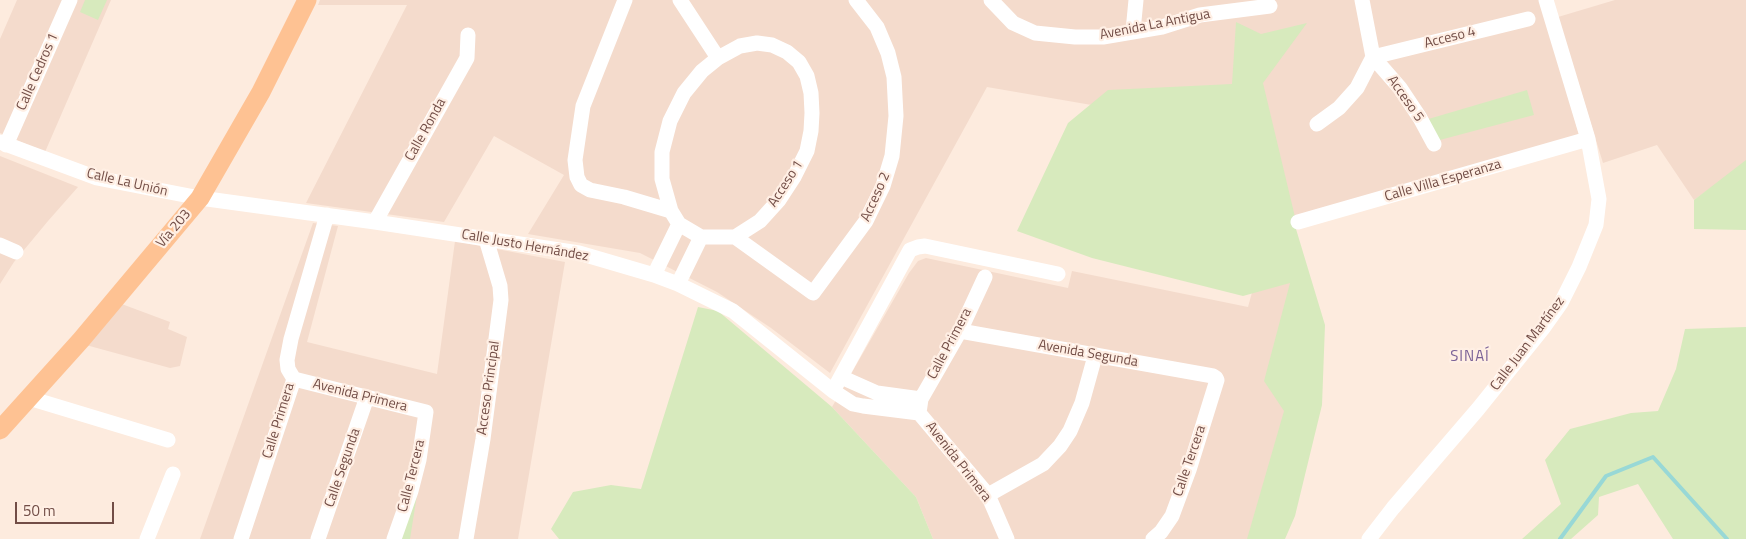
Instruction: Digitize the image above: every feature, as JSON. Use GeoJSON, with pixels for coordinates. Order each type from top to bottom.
{"type":"FeatureCollection","features":[{"type":"Feature","properties":{"kind":"main road","name":"Vía 203"},"geometry":{"type":"LineString","coordinates":[[0,430],[81,340],[200,198],[261,92],[307,0]]}},
{"type":"Feature","properties":{"kind":"street","name":"Calle Cedros 1"},"geometry":{"type":"LineString","coordinates":[[3,143],[70,0]]}},
{"type":"Feature","properties":{"kind":"street"},"geometry":{"type":"LineString","coordinates":[[625,0],[583,106],[575,160],[577,177],[581,185],[590,190],[671,210]]}},
{"type":"Feature","properties":{"kind":"street"},"geometry":{"type":"LineString","coordinates":[[680,0],[718,58]]}},
{"type":"Feature","properties":{"kind":"street","name":"Acceso 2"},"geometry":{"type":"LineString","coordinates":[[735,237],[814,293],[866,221],[883,186],[892,156],[896,116],[894,77],[888,53],[877,27],[856,0]]}},
{"type":"Feature","properties":{"kind":"street","name":"Avenida La Antigua"},"geometry":{"type":"LineString","coordinates":[[991,0],[1013,23],[1035,33],[1075,37],[1104,37],[1162,27],[1200,15],[1270,6]]}},
{"type":"Feature","properties":{"kind":"street"},"geometry":{"type":"LineString","coordinates":[[1133,32],[1136,0]]}},
{"type":"Feature","properties":{"kind":"street"},"geometry":{"type":"LineString","coordinates":[[1317,124],[1339,108],[1358,88],[1372,57],[1362,0]]}},
{"type":"Feature","properties":{"kind":"street","name":"Calle Juan Martínez"},"geometry":{"type":"LineString","coordinates":[[1369,539],[1541,331],[1561,303],[1579,267],[1596,225],[1599,199],[1588,139],[1546,0]]}},
{"type":"Feature","properties":{"kind":"street","name":"Acceso 4"},"geometry":{"type":"LineString","coordinates":[[1372,57],[1528,19]]}},
{"type":"Feature","properties":{"kind":"street","name":"Calle Ronda"},"geometry":{"type":"LineString","coordinates":[[375,222],[466,58],[468,35]]}},
{"type":"Feature","properties":{"kind":"street","name":"Acceso 1"},"geometry":{"type":"LineString","coordinates":[[757,43],[772,45],[787,52],[799,62],[807,76],[811,93],[812,113],[807,150],[794,177],[779,200],[760,221],[735,237],[719,239],[701,238],[679,224],[671,210],[662,180],[662,152],[670,121],[684,93],[702,71],[718,58],[740,46],[757,43]]}},
{"type":"Feature","properties":{"kind":"street","name":"Acceso 5"},"geometry":{"type":"LineString","coordinates":[[1372,57],[1399,86],[1434,144]]}},
{"type":"Feature","properties":{"kind":"street","name":"Calle Villa Esperanza"},"geometry":{"type":"LineString","coordinates":[[1298,222],[1588,139]]}},
{"type":"Feature","properties":{"kind":"street","name":"Calle La Unión"},"geometry":{"type":"LineString","coordinates":[[3,143],[97,178],[200,198]]}},
{"type":"Feature","properties":{"kind":"street","name":"Calle Justo Hernández"},"geometry":{"type":"LineString","coordinates":[[200,198],[579,253],[654,275],[678,284],[733,311],[834,391]]}},
{"type":"Feature","properties":{"kind":"street","name":"Calle Primera"},"geometry":{"type":"LineString","coordinates":[[241,539],[294,379],[288,369],[287,360],[291,339],[327,215]]}},
{"type":"Feature","properties":{"kind":"street"},"geometry":{"type":"LineString","coordinates":[[654,275],[679,224]]}},
{"type":"Feature","properties":{"kind":"street"},"geometry":{"type":"LineString","coordinates":[[678,284],[701,238]]}},
{"type":"Feature","properties":{"kind":"street","name":"Acceso Principal"},"geometry":{"type":"LineString","coordinates":[[466,539],[483,439],[501,300],[500,286],[486,239]]}},
{"type":"Feature","properties":{"kind":"street"},"geometry":{"type":"LineString","coordinates":[[0,245],[16,252]]}},
{"type":"Feature","properties":{"kind":"street"},"geometry":{"type":"LineString","coordinates":[[834,391],[910,250],[926,246],[1058,274]]}},
{"type":"Feature","properties":{"kind":"street","name":"Calle Primera"},"geometry":{"type":"LineString","coordinates":[[920,406],[960,331],[985,277]]}},
{"type":"Feature","properties":{"kind":"street","name":"Avenida Segunda"},"geometry":{"type":"LineString","coordinates":[[960,331],[1216,378]]}},
{"type":"Feature","properties":{"kind":"street"},"geometry":{"type":"LineString","coordinates":[[988,495],[1043,464],[1060,446],[1070,431],[1082,403],[1095,356]]}},
{"type":"Feature","properties":{"kind":"street"},"geometry":{"type":"LineString","coordinates":[[841,377],[877,393],[920,406]]}},
{"type":"Feature","properties":{"kind":"street","name":"Calle Tercera"},"geometry":{"type":"LineString","coordinates":[[1153,539],[1161,532],[1172,516],[1217,380],[1216,378]]}},
{"type":"Feature","properties":{"kind":"street","name":"Avenida Primera"},"geometry":{"type":"LineString","coordinates":[[294,379],[426,412]]}},
{"type":"Feature","properties":{"kind":"street","name":"Avenida Primera"},"geometry":{"type":"LineString","coordinates":[[834,391],[853,404],[863,406],[920,406],[988,495],[1007,539]]}},
{"type":"Feature","properties":{"kind":"street","name":"Calle Segunda"},"geometry":{"type":"LineString","coordinates":[[318,539],[367,397]]}},
{"type":"Feature","properties":{"kind":"street"},"geometry":{"type":"LineString","coordinates":[[29,398],[168,440]]}},
{"type":"Feature","properties":{"kind":"street","name":"Calle Tercera"},"geometry":{"type":"LineString","coordinates":[[394,539],[411,491],[419,460],[426,412]]}},
{"type":"Feature","properties":{"kind":"street"},"geometry":{"type":"LineString","coordinates":[[147,539],[173,474]]}},
{"type":"Feature","properties":{"kind":"shaded area"},"geometry":{"type":"Polygon","coordinates":[[[17,0],[111,0],[45,152],[0,133],[0,39],[17,0]]]}},
{"type":"Feature","properties":{"kind":"shaded area"},"geometry":{"type":"Polygon","coordinates":[[[320,0],[1540,0],[1580,138],[1295,217],[1109,108],[987,87],[830,373],[771,328],[717,292],[640,253],[528,234],[564,175],[494,136],[444,222],[306,203],[407,5],[318,5],[320,0]]]}},
{"type":"Feature","properties":{"kind":"shaded area"},"geometry":{"type":"Polygon","coordinates":[[[1615,0],[1746,0],[1746,163],[1694,200],[1657,145],[1603,163],[1558,17],[1615,0]]]}},
{"type":"Feature","properties":{"kind":"shaded area"},"geometry":{"type":"Polygon","coordinates":[[[0,156],[78,187],[14,262],[0,284],[0,156]]]}},
{"type":"Feature","properties":{"kind":"shaded area"},"geometry":{"type":"Polygon","coordinates":[[[1272,220],[1317,344],[1266,539],[933,539],[916,497],[832,407],[909,273],[918,261],[926,258],[1068,288],[1072,271],[1248,307],[1272,220]]]}},
{"type":"Feature","properties":{"kind":"shaded area"},"geometry":{"type":"Polygon","coordinates":[[[313,223],[338,226],[307,342],[437,374],[455,241],[565,262],[518,539],[200,539],[313,223]]]}},
{"type":"Feature","properties":{"kind":"shaded area"},"geometry":{"type":"Polygon","coordinates":[[[119,303],[170,322],[168,329],[187,337],[180,366],[170,368],[86,345],[119,303]]]}},
{"type":"Feature","properties":{"kind":"green space"},"geometry":{"type":"Polygon","coordinates":[[[85,0],[107,0],[98,20],[80,12],[85,0]]]}},
{"type":"Feature","properties":{"kind":"green space"},"geometry":{"type":"Polygon","coordinates":[[[1236,22],[1261,34],[1307,23],[1263,83],[1295,217],[1296,229],[1325,325],[1322,405],[1295,516],[1285,539],[1247,539],[1284,411],[1264,381],[1290,283],[1243,296],[1092,258],[1017,231],[1068,123],[1108,90],[1232,84],[1236,22]]]}},
{"type":"Feature","properties":{"kind":"green space"},"geometry":{"type":"Polygon","coordinates":[[[1527,90],[1534,115],[1436,141],[1425,120],[1527,90]]]}},
{"type":"Feature","properties":{"kind":"green space"},"geometry":{"type":"Polygon","coordinates":[[[1746,160],[1746,230],[1694,229],[1694,200],[1746,160]]]}},
{"type":"Feature","properties":{"kind":"green space"},"geometry":{"type":"Polygon","coordinates":[[[698,307],[718,311],[832,407],[916,497],[933,539],[559,539],[551,529],[573,492],[611,485],[641,489],[698,307]]]}},
{"type":"Feature","properties":{"kind":"green space"},"geometry":{"type":"Polygon","coordinates":[[[1746,327],[1746,539],[1673,539],[1638,484],[1599,497],[1598,515],[1571,539],[1522,539],[1561,504],[1545,460],[1570,429],[1631,413],[1658,411],[1676,369],[1685,329],[1746,327]]]}},
{"type":"Feature","properties":{"kind":"green space"},"geometry":{"type":"Polygon","coordinates":[[[420,476],[410,539],[399,539],[420,476]]]}},
{"type":"Feature","properties":{"kind":"waterway"},"geometry":{"type":"LineString","coordinates":[[1560,539],[1606,476],[1653,457],[1727,539]]}},
{"type":"Feature","properties":{"kind":"district","name":"SINAÍ"},"geometry":{"type":"Point","coordinates":[1470,357]}}]}
